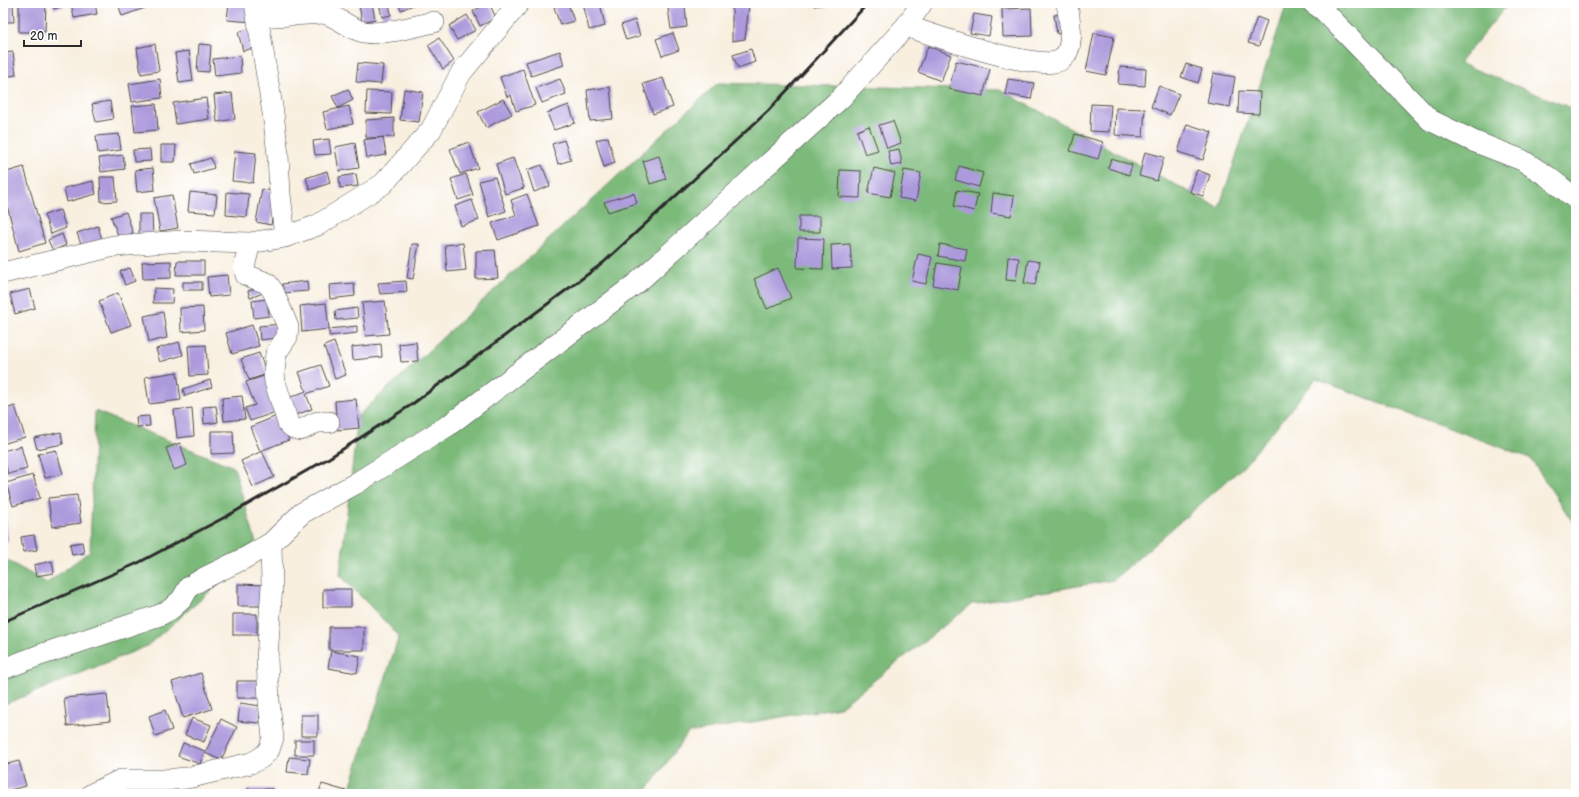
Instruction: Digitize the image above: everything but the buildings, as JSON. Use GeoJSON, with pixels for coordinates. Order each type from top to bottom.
{"type":"FeatureCollection","features":[{"type":"Feature","properties":{"kind":"street"},"geometry":{"type":"LineString","coordinates":[[3,273],[114,246],[182,241],[250,243],[285,237],[318,225],[383,184],[431,130],[461,73],[519,3]]}},
{"type":"Feature","properties":{"kind":"street"},"geometry":{"type":"LineString","coordinates":[[3,669],[40,655],[160,615],[182,599],[189,587],[245,558],[271,542],[302,514],[355,484],[449,425],[638,282],[841,98],[906,26],[922,3]]}},
{"type":"Feature","properties":{"kind":"street"},"geometry":{"type":"LineString","coordinates":[[906,26],[1006,57],[1050,64],[1058,62],[1064,58],[1069,49],[1071,31],[1067,3]]}},
{"type":"Feature","properties":{"kind":"street"},"geometry":{"type":"LineString","coordinates":[[1313,3],[1324,10],[1430,120],[1473,142],[1522,160],[1576,198]]}},
{"type":"Feature","properties":{"kind":"street"},"geometry":{"type":"LineString","coordinates":[[285,237],[273,113],[256,10],[324,13],[333,16],[350,27],[373,33],[434,22]]}},
{"type":"Feature","properties":{"kind":"street"},"geometry":{"type":"LineString","coordinates":[[250,243],[244,267],[246,275],[267,283],[273,291],[288,327],[287,337],[276,352],[274,373],[274,382],[288,423],[292,428],[304,430],[318,422],[328,422]]}},
{"type":"Feature","properties":{"kind":"street"},"geometry":{"type":"LineString","coordinates":[[92,794],[101,788],[121,780],[163,780],[187,778],[251,764],[261,758],[269,750],[273,738],[269,702],[267,659],[272,585],[271,542]]}},
{"type":"Feature","properties":{"kind":"green space"},"geometry":{"type":"Polygon","coordinates":[[[1287,3],[1509,3],[1459,63],[1576,110],[1576,527],[1530,458],[1316,379],[1243,467],[1113,580],[972,604],[840,707],[688,733],[644,794],[348,794],[399,636],[340,575],[358,416],[718,83],[1000,90],[1219,208],[1287,3]]]}},
{"type":"Feature","properties":{"kind":"green space"},"geometry":{"type":"Polygon","coordinates":[[[95,411],[234,467],[258,550],[147,646],[3,705],[3,558],[47,583],[90,551],[95,411]]]}},
{"type":"Feature","properties":{"kind":"railway"},"geometry":{"type":"LineString","coordinates":[[3,622],[138,563],[229,515],[329,458],[411,405],[603,263],[768,111],[868,3]]}}]}
